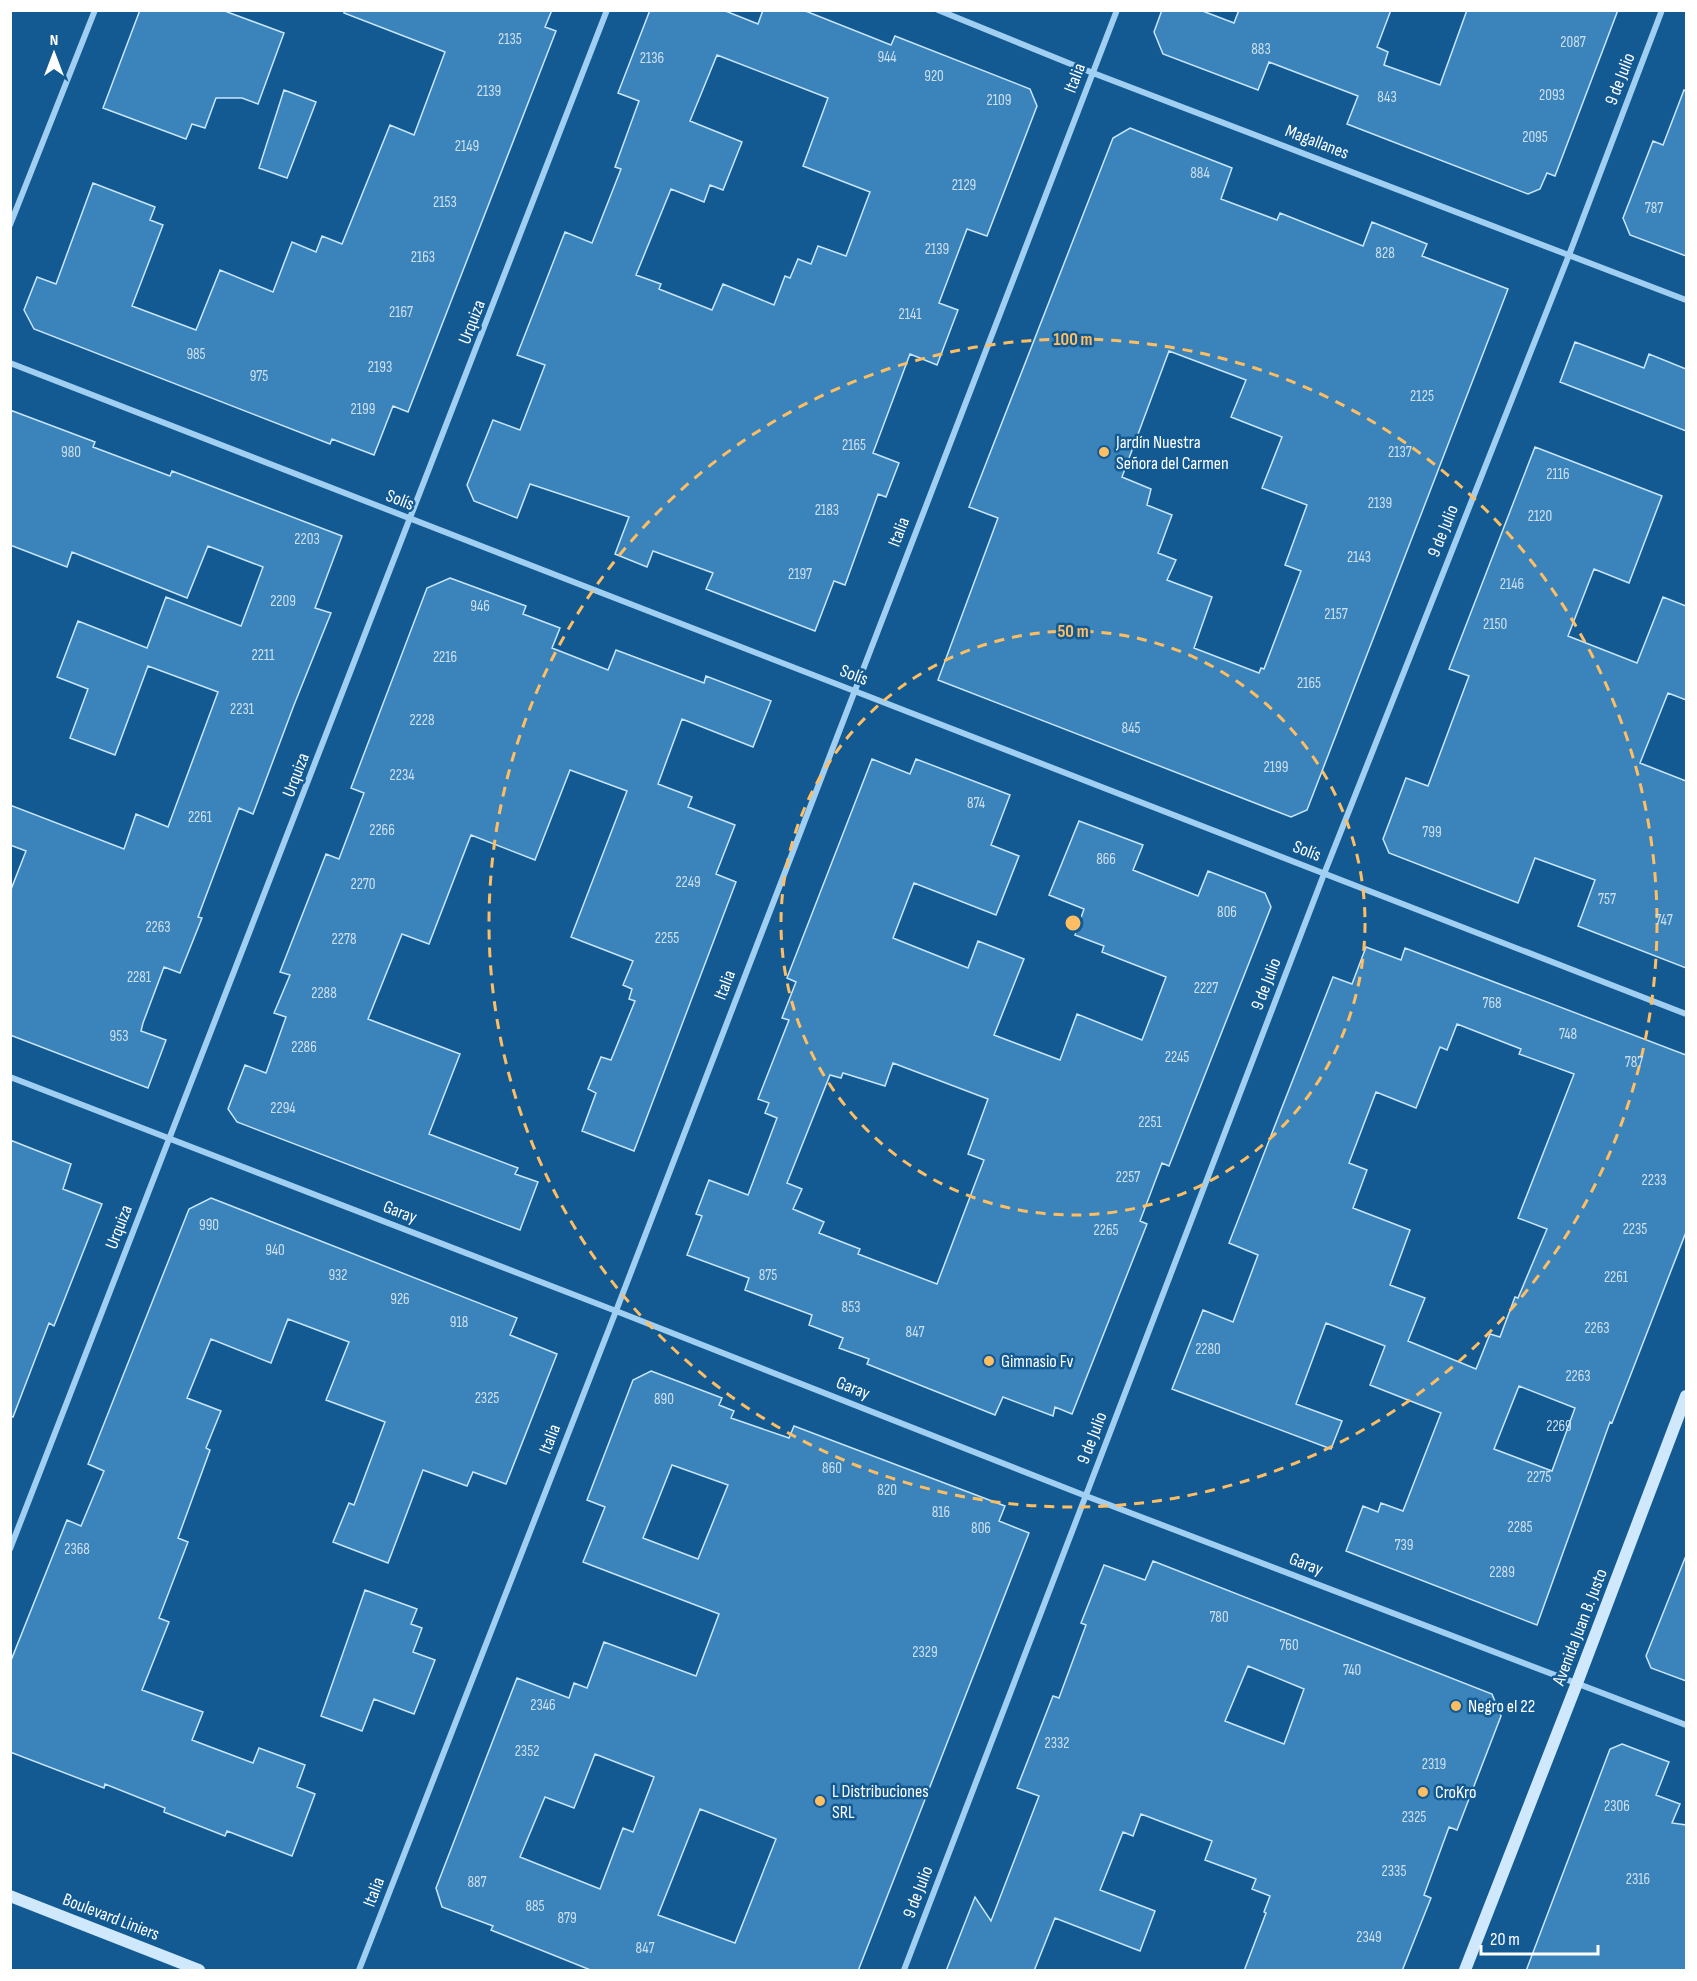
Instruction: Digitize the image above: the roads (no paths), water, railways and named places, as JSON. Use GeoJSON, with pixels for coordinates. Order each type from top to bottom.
{"type":"FeatureCollection","features":[{"type":"Feature","properties":{"kind":"main road","name":"Avenida Juan B. Justo"},"geometry":{"type":"LineString","coordinates":[[1465,1971],[1578,1683],[1686,1396]]}},
{"type":"Feature","properties":{"kind":"main road","name":"Boulevard Liniers"},"geometry":{"type":"LineString","coordinates":[[10,1896],[199,1971]]}},
{"type":"Feature","properties":{"kind":"street"},"geometry":{"type":"LineString","coordinates":[[10,225],[95,10]]}},
{"type":"Feature","properties":{"kind":"street","name":"Urquiza"},"geometry":{"type":"LineString","coordinates":[[10,1549],[412,520],[607,10]]}},
{"type":"Feature","properties":{"kind":"street","name":"Magallanes"},"geometry":{"type":"LineString","coordinates":[[938,10],[1093,73],[1686,300]]}},
{"type":"Feature","properties":{"kind":"street","name":"Italia"},"geometry":{"type":"LineString","coordinates":[[359,1971],[1117,10]]}},
{"type":"Feature","properties":{"kind":"street","name":"9 de Julio"},"geometry":{"type":"LineString","coordinates":[[904,1971],[1324,874],[1569,255],[1662,10]]}},
{"type":"Feature","properties":{"kind":"street","name":"Solís"},"geometry":{"type":"LineString","coordinates":[[10,363],[1686,1014]]}},
{"type":"Feature","properties":{"kind":"street","name":"Garay"},"geometry":{"type":"LineString","coordinates":[[10,1077],[616,1311],[1086,1496],[1686,1725]]}},
{"type":"Feature","properties":{"kind":"place","name":"Jardín Nuestra Señora del Carmen"},"geometry":{"type":"Point","coordinates":[1104,452]}},
{"type":"Feature","properties":{"kind":"place","name":"Gimnasio Fv"},"geometry":{"type":"Point","coordinates":[989,1361]}},
{"type":"Feature","properties":{"kind":"place","name":"Negro el 22"},"geometry":{"type":"Point","coordinates":[1456,1706]}},
{"type":"Feature","properties":{"kind":"place","name":"CroKro"},"geometry":{"type":"Point","coordinates":[1423,1792]}},
{"type":"Feature","properties":{"kind":"place","name":"L Distribuciones SRL"},"geometry":{"type":"Point","coordinates":[820,1801]}}]}
